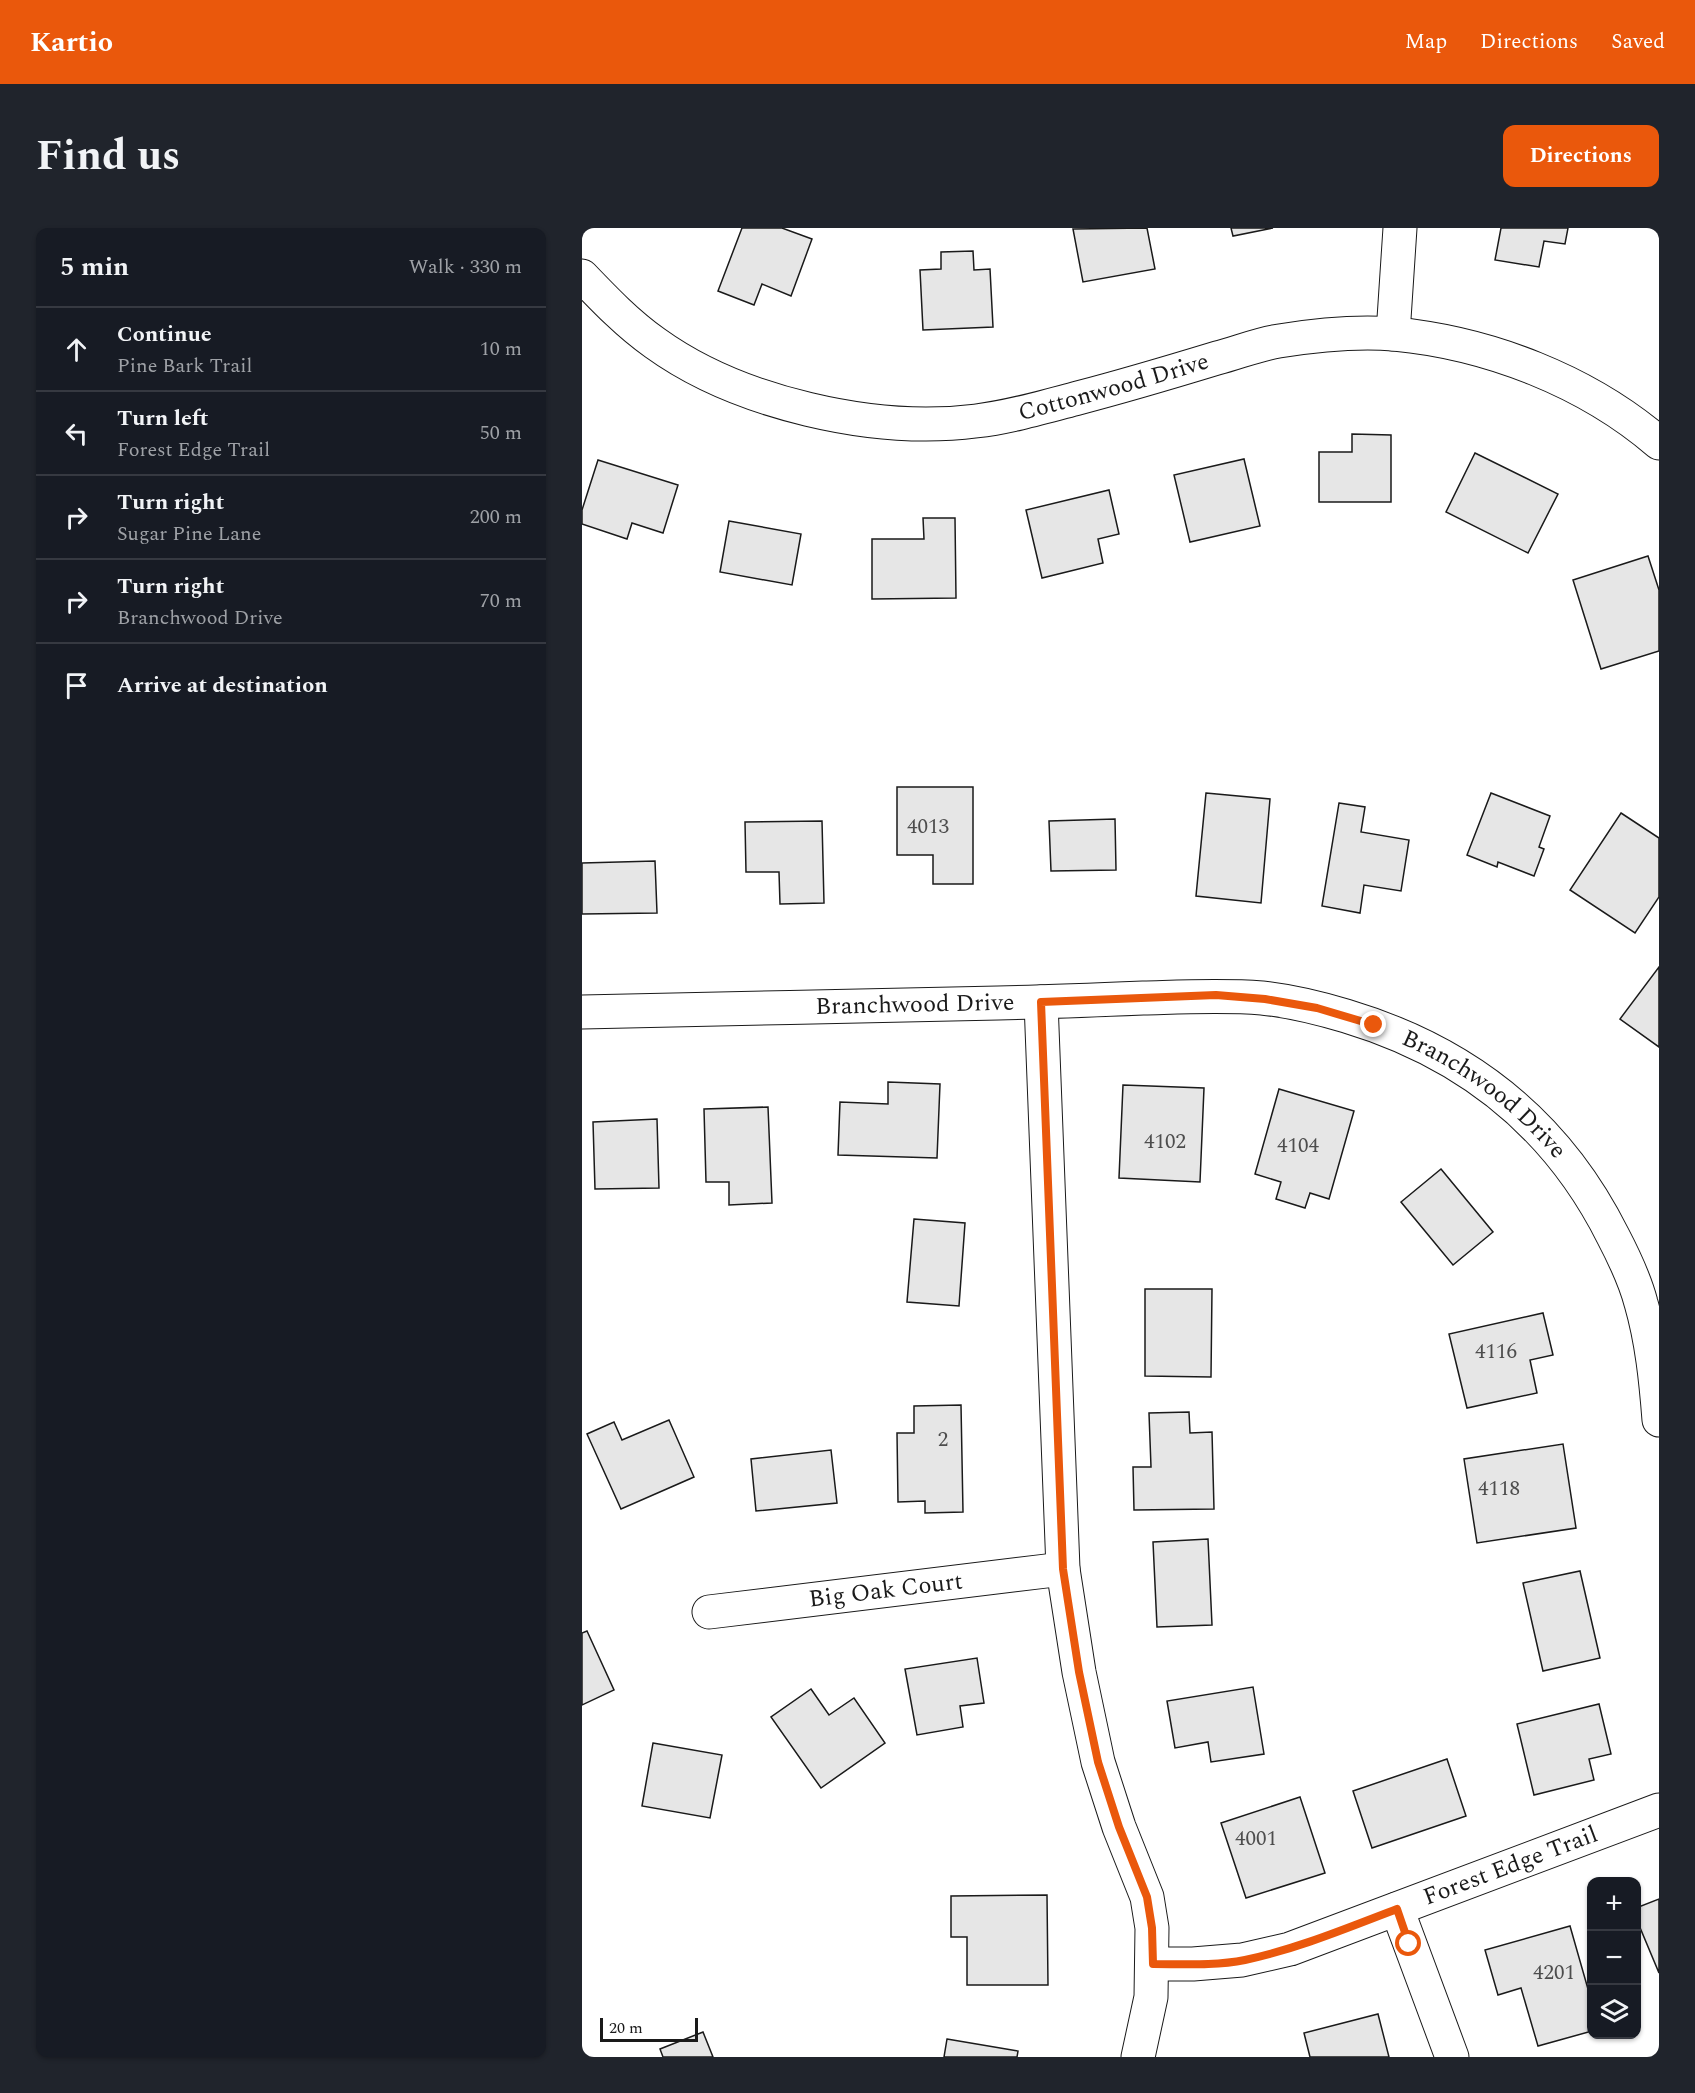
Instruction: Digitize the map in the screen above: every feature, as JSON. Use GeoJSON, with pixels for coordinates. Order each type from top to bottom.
{"type":"FeatureCollection","features":[{"type":"Feature","properties":{"kind":"street"},"geometry":{"type":"LineString","coordinates":[[1393,334],[1400,228]]}},
{"type":"Feature","properties":{"kind":"street","name":"Cottonwood Drive"},"geometry":{"type":"LineString","coordinates":[[582,276],[624,319],[656,344],[736,388],[760,396],[880,422],[916,424],[975,421],[1021,413],[1080,398],[1275,342],[1335,334],[1393,334],[1441,341],[1497,355],[1545,374],[1596,399],[1640,427],[1659,443]]}},
{"type":"Feature","properties":{"kind":"street","name":"Branchwood Drive"},"geometry":{"type":"LineString","coordinates":[[582,1012],[1041,1002],[1216,995],[1265,999],[1317,1008],[1374,1025],[1425,1046],[1465,1068],[1505,1097],[1535,1124],[1570,1166],[1599,1208],[1621,1252],[1641,1301],[1652,1348],[1659,1420]]}},
{"type":"Feature","properties":{"kind":"street"},"geometry":{"type":"LineString","coordinates":[[1041,1002],[1063,1569],[1079,1672],[1098,1762],[1119,1827],[1147,1897],[1152,1928],[1151,1997],[1138,2057]]}},
{"type":"Feature","properties":{"kind":"street","name":"Big Oak Court"},"geometry":{"type":"LineString","coordinates":[[709,1612],[1063,1569]]}},
{"type":"Feature","properties":{"kind":"street","name":"Forest Edge Trail"},"geometry":{"type":"LineString","coordinates":[[1153,1964],[1242,1960],[1290,1949],[1659,1810]]}},
{"type":"Feature","properties":{"kind":"street"},"geometry":{"type":"LineString","coordinates":[[1397,1909],[1452,2057]]}},
{"type":"Feature","properties":{"kind":"building"},"geometry":{"type":"Polygon","coordinates":[[[742,228],[782,228],[812,239],[791,296],[762,284],[754,305],[718,291],[742,228]]]}},
{"type":"Feature","properties":{"kind":"building"},"geometry":{"type":"Polygon","coordinates":[[[1147,228],[1155,269],[1083,282],[1073,229],[1147,228]]]}},
{"type":"Feature","properties":{"kind":"building"},"geometry":{"type":"Polygon","coordinates":[[[1231,228],[1273,228],[1233,236],[1231,228]]]}},
{"type":"Feature","properties":{"kind":"building"},"geometry":{"type":"Polygon","coordinates":[[[1501,228],[1568,228],[1565,244],[1544,241],[1539,267],[1495,260],[1501,228]]]}},
{"type":"Feature","properties":{"kind":"building"},"geometry":{"type":"Polygon","coordinates":[[[973,251],[974,270],[990,269],[993,327],[923,330],[920,270],[941,269],[941,252],[973,251]]]}},
{"type":"Feature","properties":{"kind":"building"},"geometry":{"type":"Polygon","coordinates":[[[1352,434],[1391,435],[1391,502],[1319,502],[1319,452],[1352,452],[1352,434]]]}},
{"type":"Feature","properties":{"kind":"building"},"geometry":{"type":"Polygon","coordinates":[[[1475,453],[1558,494],[1528,553],[1446,512],[1475,453]]]}},
{"type":"Feature","properties":{"kind":"building"},"geometry":{"type":"Polygon","coordinates":[[[1244,459],[1260,526],[1190,542],[1174,475],[1244,459]]]}},
{"type":"Feature","properties":{"kind":"building"},"geometry":{"type":"Polygon","coordinates":[[[598,460],[678,485],[663,533],[632,523],[627,539],[582,524],[582,510],[598,460]]]}},
{"type":"Feature","properties":{"kind":"building"},"geometry":{"type":"Polygon","coordinates":[[[1109,490],[1119,534],[1098,539],[1103,563],[1042,578],[1026,510],[1109,490]]]}},
{"type":"Feature","properties":{"kind":"building"},"geometry":{"type":"Polygon","coordinates":[[[923,518],[955,518],[956,598],[872,599],[872,539],[924,539],[923,518]]]}},
{"type":"Feature","properties":{"kind":"building"},"geometry":{"type":"Polygon","coordinates":[[[729,521],[801,534],[792,585],[720,572],[729,521]]]}},
{"type":"Feature","properties":{"kind":"building"},"geometry":{"type":"Polygon","coordinates":[[[1648,556],[1659,590],[1659,651],[1601,669],[1573,580],[1648,556]]]}},
{"type":"Feature","properties":{"kind":"building"},"geometry":{"type":"Polygon","coordinates":[[[897,787],[973,787],[973,884],[933,884],[933,855],[897,855],[897,787]]]}},
{"type":"Feature","properties":{"kind":"building"},"geometry":{"type":"Polygon","coordinates":[[[1206,793],[1270,799],[1261,903],[1196,896],[1206,793]]]}},
{"type":"Feature","properties":{"kind":"building"},"geometry":{"type":"Polygon","coordinates":[[[1491,793],[1550,816],[1539,847],[1544,849],[1534,876],[1498,862],[1497,867],[1467,855],[1491,793]]]}},
{"type":"Feature","properties":{"kind":"building"},"geometry":{"type":"Polygon","coordinates":[[[1339,803],[1365,807],[1361,832],[1409,840],[1401,891],[1364,885],[1360,913],[1322,906],[1339,803]]]}},
{"type":"Feature","properties":{"kind":"building"},"geometry":{"type":"Polygon","coordinates":[[[1621,813],[1659,838],[1659,897],[1635,933],[1570,890],[1621,813]]]}},
{"type":"Feature","properties":{"kind":"building"},"geometry":{"type":"Polygon","coordinates":[[[1115,819],[1116,870],[1051,871],[1049,821],[1115,819]]]}},
{"type":"Feature","properties":{"kind":"building"},"geometry":{"type":"Polygon","coordinates":[[[822,821],[824,903],[780,904],[779,872],[746,872],[745,822],[822,821]]]}},
{"type":"Feature","properties":{"kind":"building"},"geometry":{"type":"Polygon","coordinates":[[[655,861],[657,913],[582,914],[582,863],[655,861]]]}},
{"type":"Feature","properties":{"kind":"building"},"geometry":{"type":"Polygon","coordinates":[[[1659,967],[1659,1047],[1620,1019],[1659,967]]]}},
{"type":"Feature","properties":{"kind":"building"},"geometry":{"type":"Polygon","coordinates":[[[888,1082],[940,1084],[937,1158],[838,1155],[840,1102],[888,1104],[888,1082]]]}},
{"type":"Feature","properties":{"kind":"building"},"geometry":{"type":"Polygon","coordinates":[[[1123,1085],[1204,1088],[1200,1182],[1119,1178],[1123,1085]]]}},
{"type":"Feature","properties":{"kind":"building"},"geometry":{"type":"Polygon","coordinates":[[[1279,1089],[1354,1111],[1329,1199],[1310,1193],[1305,1208],[1276,1199],[1281,1182],[1255,1174],[1279,1089]]]}},
{"type":"Feature","properties":{"kind":"building"},"geometry":{"type":"Polygon","coordinates":[[[768,1107],[772,1203],[729,1205],[729,1182],[706,1182],[704,1109],[768,1107]]]}},
{"type":"Feature","properties":{"kind":"building"},"geometry":{"type":"Polygon","coordinates":[[[657,1119],[659,1188],[595,1189],[593,1122],[657,1119]]]}},
{"type":"Feature","properties":{"kind":"building"},"geometry":{"type":"Polygon","coordinates":[[[1441,1169],[1493,1232],[1453,1265],[1401,1202],[1441,1169]]]}},
{"type":"Feature","properties":{"kind":"building"},"geometry":{"type":"Polygon","coordinates":[[[914,1219],[965,1223],[959,1306],[907,1302],[914,1219]]]}},
{"type":"Feature","properties":{"kind":"building"},"geometry":{"type":"Polygon","coordinates":[[[1145,1289],[1212,1289],[1211,1377],[1145,1376],[1145,1289]]]}},
{"type":"Feature","properties":{"kind":"building"},"geometry":{"type":"Polygon","coordinates":[[[1543,1313],[1553,1355],[1530,1360],[1537,1393],[1467,1408],[1449,1334],[1543,1313]]]}},
{"type":"Feature","properties":{"kind":"building"},"geometry":{"type":"Polygon","coordinates":[[[961,1405],[963,1512],[925,1513],[925,1501],[898,1502],[897,1433],[914,1433],[914,1406],[961,1405]]]}},
{"type":"Feature","properties":{"kind":"building"},"geometry":{"type":"Polygon","coordinates":[[[1189,1412],[1190,1433],[1212,1432],[1214,1509],[1134,1510],[1133,1467],[1151,1467],[1149,1413],[1189,1412]]]}},
{"type":"Feature","properties":{"kind":"building"},"geometry":{"type":"Polygon","coordinates":[[[669,1420],[694,1477],[621,1509],[587,1434],[614,1422],[622,1440],[669,1420]]]}},
{"type":"Feature","properties":{"kind":"building"},"geometry":{"type":"Polygon","coordinates":[[[1563,1444],[1576,1528],[1477,1543],[1464,1459],[1563,1444]]]}},
{"type":"Feature","properties":{"kind":"building"},"geometry":{"type":"Polygon","coordinates":[[[831,1450],[837,1503],[756,1511],[751,1459],[831,1450]]]}},
{"type":"Feature","properties":{"kind":"building"},"geometry":{"type":"Polygon","coordinates":[[[1208,1539],[1212,1625],[1157,1627],[1153,1542],[1208,1539]]]}},
{"type":"Feature","properties":{"kind":"building"},"geometry":{"type":"Polygon","coordinates":[[[1580,1571],[1600,1658],[1543,1671],[1523,1583],[1580,1571]]]}},
{"type":"Feature","properties":{"kind":"building"},"geometry":{"type":"Polygon","coordinates":[[[587,1631],[614,1690],[582,1705],[582,1633],[587,1631]]]}},
{"type":"Feature","properties":{"kind":"building"},"geometry":{"type":"Polygon","coordinates":[[[977,1658],[984,1703],[960,1706],[963,1727],[917,1735],[905,1669],[977,1658]]]}},
{"type":"Feature","properties":{"kind":"building"},"geometry":{"type":"Polygon","coordinates":[[[1253,1687],[1264,1754],[1211,1762],[1208,1742],[1175,1748],[1167,1701],[1253,1687]]]}},
{"type":"Feature","properties":{"kind":"building"},"geometry":{"type":"Polygon","coordinates":[[[811,1689],[829,1715],[854,1698],[885,1743],[821,1788],[771,1717],[811,1689]]]}},
{"type":"Feature","properties":{"kind":"building"},"geometry":{"type":"Polygon","coordinates":[[[1599,1704],[1611,1754],[1589,1759],[1594,1780],[1534,1795],[1517,1724],[1599,1704]]]}},
{"type":"Feature","properties":{"kind":"building"},"geometry":{"type":"Polygon","coordinates":[[[653,1743],[722,1755],[710,1818],[642,1806],[653,1743]]]}},
{"type":"Feature","properties":{"kind":"building"},"geometry":{"type":"Polygon","coordinates":[[[1447,1759],[1466,1816],[1372,1848],[1353,1791],[1447,1759]]]}},
{"type":"Feature","properties":{"kind":"building"},"geometry":{"type":"Polygon","coordinates":[[[1300,1797],[1325,1873],[1246,1898],[1221,1823],[1300,1797]]]}},
{"type":"Feature","properties":{"kind":"building"},"geometry":{"type":"Polygon","coordinates":[[[1047,1895],[1048,1985],[967,1985],[967,1937],[951,1937],[951,1896],[1047,1895]]]}},
{"type":"Feature","properties":{"kind":"building"},"geometry":{"type":"Polygon","coordinates":[[[1659,1899],[1659,1973],[1641,1930],[1641,1906],[1659,1899]]]}},
{"type":"Feature","properties":{"kind":"building"},"geometry":{"type":"Polygon","coordinates":[[[1570,1926],[1587,1986],[1587,2032],[1538,2046],[1521,1988],[1498,1995],[1485,1950],[1570,1926]]]}},
{"type":"Feature","properties":{"kind":"building"},"geometry":{"type":"Polygon","coordinates":[[[1378,2014],[1389,2057],[1310,2057],[1304,2033],[1378,2014]]]}},
{"type":"Feature","properties":{"kind":"building"},"geometry":{"type":"Polygon","coordinates":[[[703,2032],[713,2057],[663,2057],[660,2049],[703,2032]]]}},
{"type":"Feature","properties":{"kind":"building"},"geometry":{"type":"Polygon","coordinates":[[[947,2039],[1018,2051],[1017,2057],[944,2057],[947,2039]]]}},
{"type":"Feature","properties":{"kind":"route"},"geometry":{"type":"LineString","coordinates":[[1374,1025],[1317,1008],[1265,999],[1216,995],[1041,1002],[1063,1569],[1079,1672],[1098,1762],[1119,1827],[1147,1897],[1152,1928],[1153,1964],[1242,1960],[1290,1949],[1397,1909],[1409,1944]]}}]}
